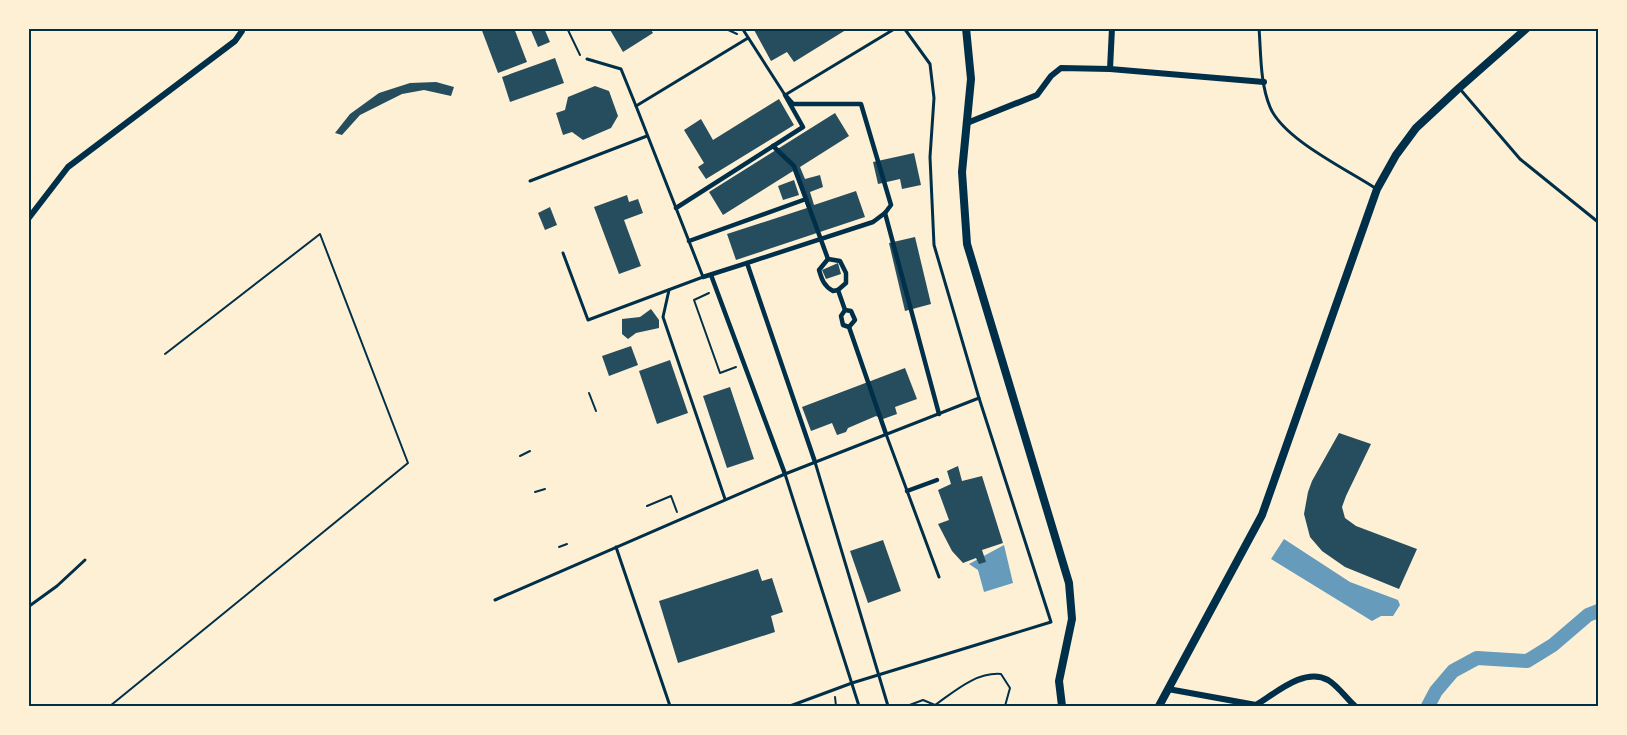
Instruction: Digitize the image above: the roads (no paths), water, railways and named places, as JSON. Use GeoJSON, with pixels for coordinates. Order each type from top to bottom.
{"type":"FeatureCollection","features":[{"type":"Feature","properties":{"kind":"street"},"geometry":{"type":"LineString","coordinates":[[28,219],[68,167],[235,41],[242,31],[241,28]]}},
{"type":"Feature","properties":{"kind":"street"},"geometry":{"type":"LineString","coordinates":[[966,28],[971,79],[962,172],[967,244],[1069,583],[1072,619],[1059,681],[1062,706]]}},
{"type":"Feature","properties":{"kind":"street"},"geometry":{"type":"LineString","coordinates":[[1110,69],[1112,28]]}},
{"type":"Feature","properties":{"kind":"street"},"geometry":{"type":"LineString","coordinates":[[1159,706],[1262,514],[1377,189],[1396,155],[1416,128],[1527,28]]}},
{"type":"Feature","properties":{"kind":"street"},"geometry":{"type":"LineString","coordinates":[[967,123],[1037,95],[1051,76],[1061,68],[1110,69],[1264,82]]}},
{"type":"Feature","properties":{"kind":"street"},"geometry":{"type":"LineString","coordinates":[[676,208],[803,127],[785,95]]}},
{"type":"Feature","properties":{"kind":"street"},"geometry":{"type":"LineString","coordinates":[[703,277],[873,222],[891,205],[861,104],[793,104],[785,95]]}},
{"type":"Feature","properties":{"kind":"street"},"geometry":{"type":"LineString","coordinates":[[773,146],[794,166],[828,259]]}},
{"type":"Feature","properties":{"kind":"street"},"geometry":{"type":"LineString","coordinates":[[688,241],[806,199]]}},
{"type":"Feature","properties":{"kind":"street"},"geometry":{"type":"LineString","coordinates":[[885,213],[939,414]]}},
{"type":"Feature","properties":{"kind":"street"},"geometry":{"type":"LineString","coordinates":[[828,259],[840,261],[846,273],[846,283],[838,290],[833,291],[824,285],[820,275],[819,270],[828,259]]}},
{"type":"Feature","properties":{"kind":"street"},"geometry":{"type":"LineString","coordinates":[[747,263],[815,462]]}},
{"type":"Feature","properties":{"kind":"street"},"geometry":{"type":"LineString","coordinates":[[711,275],[785,474]]}},
{"type":"Feature","properties":{"kind":"street"},"geometry":{"type":"LineString","coordinates":[[838,290],[845,310]]}},
{"type":"Feature","properties":{"kind":"street"},"geometry":{"type":"LineString","coordinates":[[845,310],[841,316],[843,325],[849,327]]}},
{"type":"Feature","properties":{"kind":"street"},"geometry":{"type":"LineString","coordinates":[[845,310],[851,311],[855,321],[849,327]]}},
{"type":"Feature","properties":{"kind":"street"},"geometry":{"type":"LineString","coordinates":[[849,327],[886,434]]}},
{"type":"Feature","properties":{"kind":"street"},"geometry":{"type":"LineString","coordinates":[[907,491],[937,480]]}},
{"type":"Feature","properties":{"kind":"street"},"geometry":{"type":"LineString","coordinates":[[1168,689],[1256,705],[1298,679],[1313,676],[1328,680],[1355,706]]}},
{"type":"Feature","properties":{"kind":"lane"},"geometry":{"type":"LineString","coordinates":[[742,28],[785,95],[896,28]]}},
{"type":"Feature","properties":{"kind":"lane"},"geometry":{"type":"LineString","coordinates":[[790,706],[878,675],[1051,622],[979,398],[933,245],[930,157],[934,98],[930,64],[904,28]]}},
{"type":"Feature","properties":{"kind":"lane"},"geometry":{"type":"LineString","coordinates":[[1259,28],[1264,82],[1269,106],[1277,121],[1297,139],[1377,189]]}},
{"type":"Feature","properties":{"kind":"lane"},"geometry":{"type":"LineString","coordinates":[[636,106],[748,38]]}},
{"type":"Feature","properties":{"kind":"lane"},"geometry":{"type":"LineString","coordinates":[[563,253],[588,320],[703,277],[621,69],[587,59]]}},
{"type":"Feature","properties":{"kind":"lane"},"geometry":{"type":"LineString","coordinates":[[1459,88],[1520,159],[1599,222]]}},
{"type":"Feature","properties":{"kind":"lane"},"geometry":{"type":"LineString","coordinates":[[531,181],[647,136]]}},
{"type":"Feature","properties":{"kind":"lane"},"geometry":{"type":"LineString","coordinates":[[669,290],[663,317],[725,500]]}},
{"type":"Feature","properties":{"kind":"lane"},"geometry":{"type":"LineString","coordinates":[[495,600],[785,474],[979,398]]}},
{"type":"Feature","properties":{"kind":"lane"},"geometry":{"type":"LineString","coordinates":[[886,434],[939,577]]}},
{"type":"Feature","properties":{"kind":"lane"},"geometry":{"type":"LineString","coordinates":[[815,462],[888,706]]}},
{"type":"Feature","properties":{"kind":"lane"},"geometry":{"type":"LineString","coordinates":[[785,474],[859,706]]}},
{"type":"Feature","properties":{"kind":"lane"},"geometry":{"type":"LineString","coordinates":[[616,547],[670,706]]}},
{"type":"Feature","properties":{"kind":"lane"},"geometry":{"type":"LineString","coordinates":[[28,607],[57,586],[85,560]]}},
{"type":"Feature","properties":{"kind":"water"},"geometry":{"type":"Polygon","coordinates":[[[1284,539],[1350,582],[1398,600],[1400,605],[1393,616],[1381,616],[1372,621],[1271,559],[1284,539]]]}},
{"type":"Feature","properties":{"kind":"water"},"geometry":{"type":"Polygon","coordinates":[[[1004,545],[1013,583],[984,592],[978,570],[969,564],[1004,545]]]}},
{"type":"Feature","properties":{"kind":"waterway"},"geometry":{"type":"LineString","coordinates":[[1428,706],[1436,691],[1453,671],[1477,658],[1527,661],[1553,645],[1588,615],[1598,611]]}}]}
